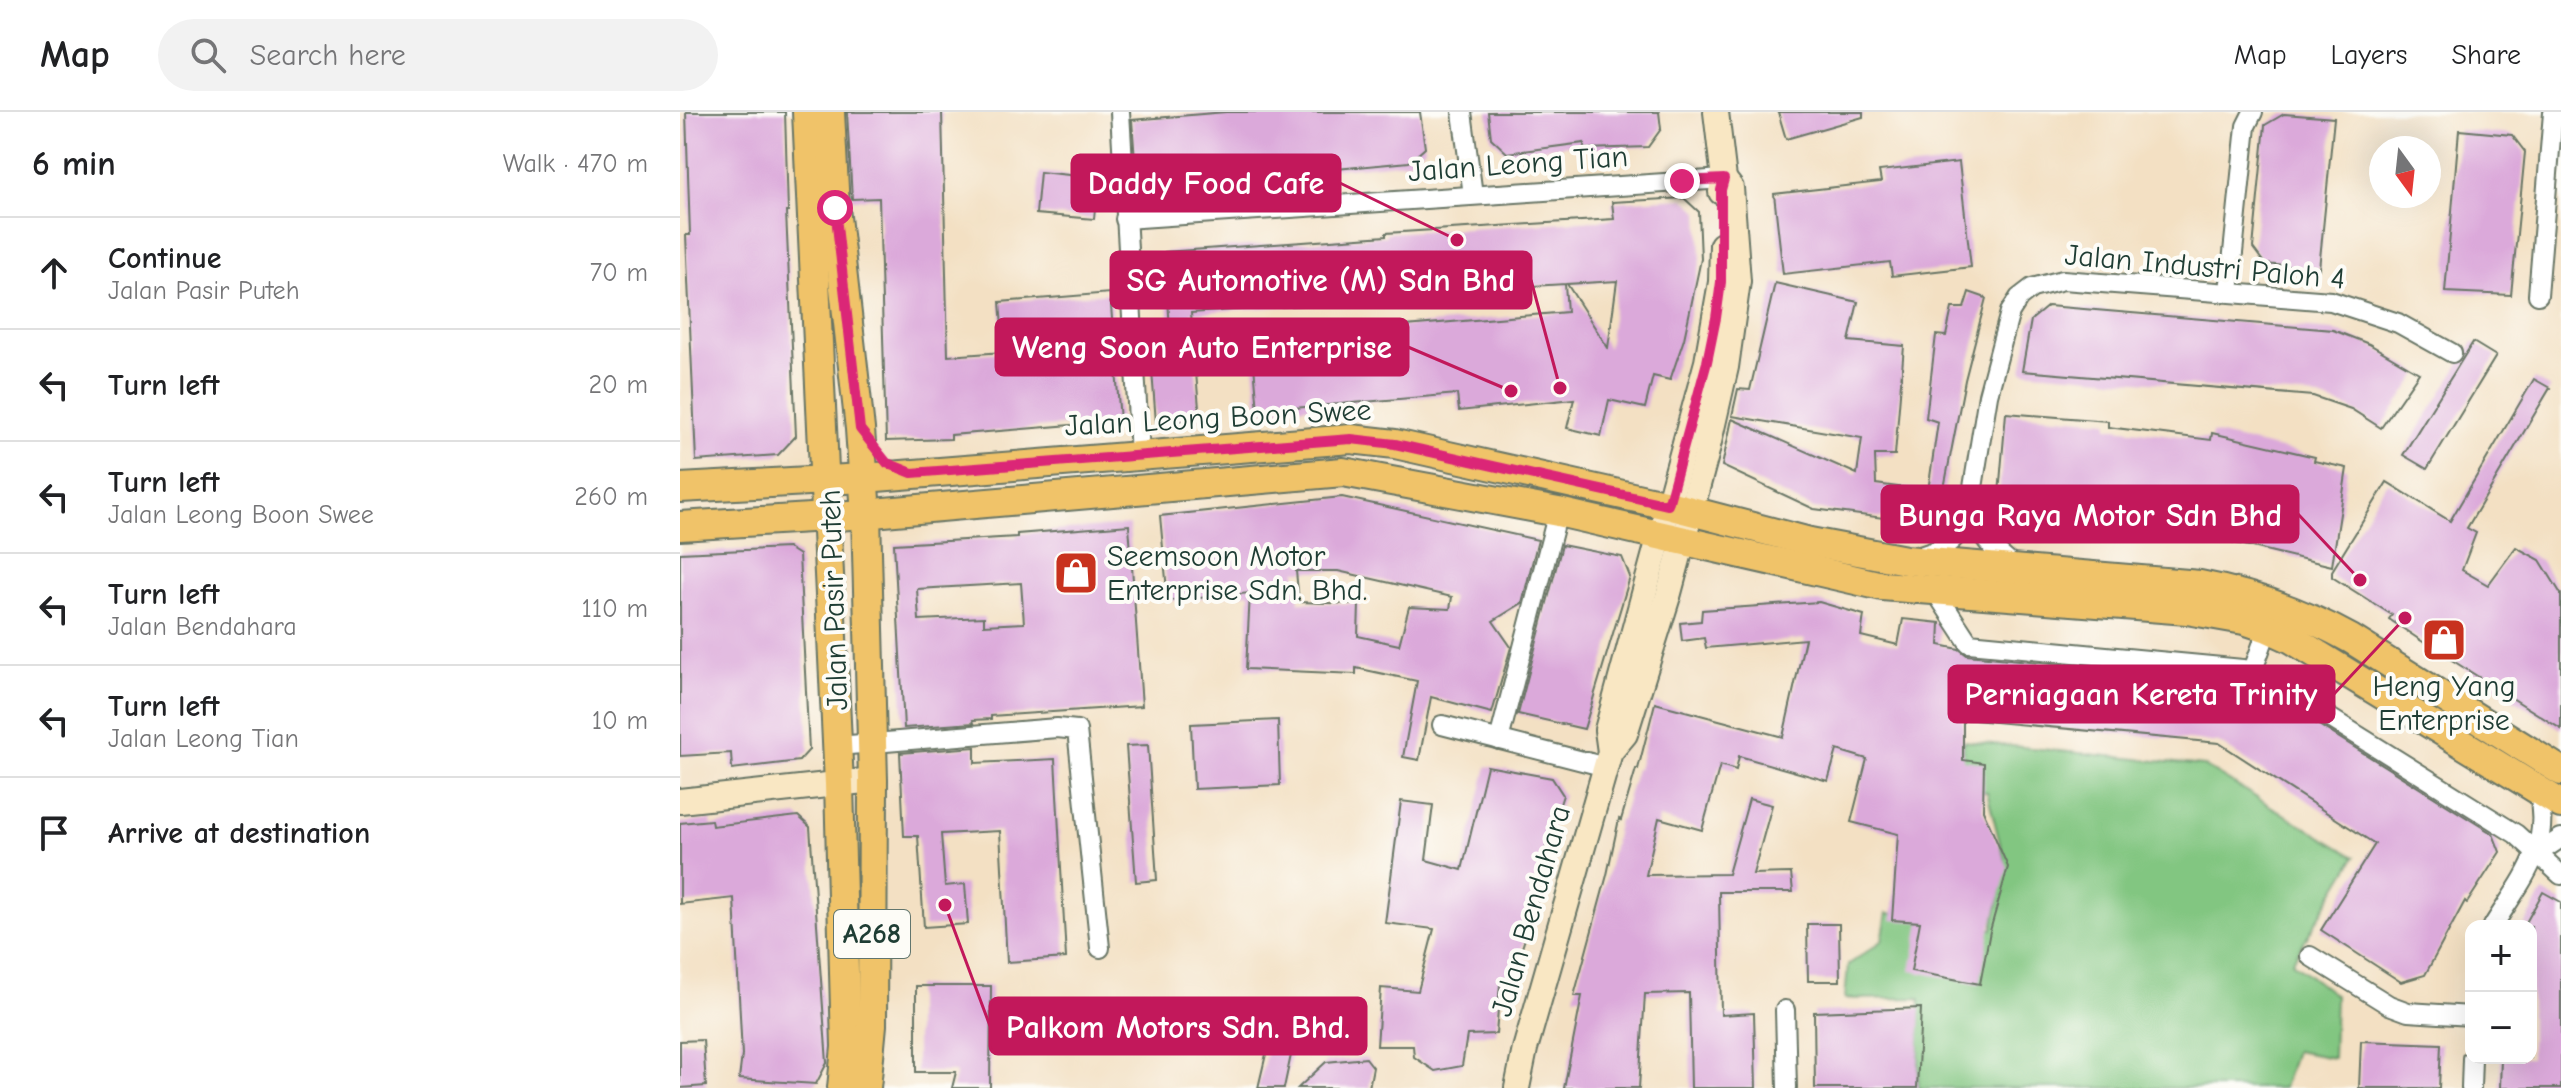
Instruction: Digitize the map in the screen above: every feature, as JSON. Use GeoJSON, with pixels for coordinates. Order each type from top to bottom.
{"type":"FeatureCollection","features":[{"type":"Feature","properties":{"kind":"main road","name":"Jalan Pasir Puteh"},"geometry":{"type":"LineString","coordinates":[[807,112],[839,784],[846,1047],[842,1088]]}},
{"type":"Feature","properties":{"kind":"main road","name":"Jalan Pasir Puteh"},"geometry":{"type":"LineString","coordinates":[[830,112],[835,208],[860,429],[866,514],[873,780],[872,1025],[866,1088]]}},
{"type":"Feature","properties":{"kind":"main road","name":"Jalan Bendahara"},"geometry":{"type":"LineString","coordinates":[[1517,1088],[1525,1049],[1608,760],[1607,730],[1676,523],[1721,282],[1721,190],[1724,179],[1716,112]]}},
{"type":"Feature","properties":{"kind":"main road"},"geometry":{"type":"LineString","coordinates":[[767,484],[795,470],[810,454],[823,426]]}},
{"type":"Feature","properties":{"kind":"main road"},"geometry":{"type":"LineString","coordinates":[[860,429],[887,463],[912,473]]}},
{"type":"Feature","properties":{"kind":"main road","name":"Jalan Leong Boon Swee"},"geometry":{"type":"LineString","coordinates":[[680,488],[825,481],[1351,439],[1395,444],[1676,523],[1882,586],[2187,610],[2230,617],[2268,628],[2305,647],[2550,797]]}},
{"type":"Feature","properties":{"kind":"main road","name":"Jalan Leong Boon Swee"},"geometry":{"type":"LineString","coordinates":[[680,526],[866,514],[1343,472],[1558,512],[1676,523],[1810,542],[1906,560],[2200,585],[2240,592],[2281,605],[2351,639],[2561,771]]}},
{"type":"Feature","properties":{"kind":"main road"},"geometry":{"type":"LineString","coordinates":[[868,570],[880,540],[892,524],[921,509]]}},
{"type":"Feature","properties":{"kind":"main road"},"geometry":{"type":"LineString","coordinates":[[780,520],[807,531],[829,571]]}},
{"type":"Feature","properties":{"kind":"main road"},"geometry":{"type":"LineString","coordinates":[[680,801],[873,780]]}},
{"type":"Feature","properties":{"kind":"street"},"geometry":{"type":"LineString","coordinates":[[1120,112],[1140,454]]}},
{"type":"Feature","properties":{"kind":"street"},"geometry":{"type":"LineString","coordinates":[[1462,112],[1473,195]]}},
{"type":"Feature","properties":{"kind":"street"},"geometry":{"type":"LineString","coordinates":[[2229,292],[2246,126],[2253,112]]}},
{"type":"Feature","properties":{"kind":"street"},"geometry":{"type":"LineString","coordinates":[[2538,295],[2550,113]]}},
{"type":"Feature","properties":{"kind":"street","name":"Jalan Leong Tian"},"geometry":{"type":"LineString","coordinates":[[1125,219],[1724,179]]}},
{"type":"Feature","properties":{"kind":"street","name":"Jalan Industri Paloh 4"},"geometry":{"type":"LineString","coordinates":[[1906,560],[1949,544],[1958,537],[1970,506],[1993,370],[2010,312],[2019,298],[2032,288],[2063,280],[2344,304],[2398,323],[2452,353]]}},
{"type":"Feature","properties":{"kind":"street"},"geometry":{"type":"LineString","coordinates":[[1970,506],[1977,528],[1986,542],[2017,569]]}},
{"type":"Feature","properties":{"kind":"street"},"geometry":{"type":"LineString","coordinates":[[1499,740],[1558,512]]}},
{"type":"Feature","properties":{"kind":"street"},"geometry":{"type":"LineString","coordinates":[[1935,591],[1969,643],[2253,670],[2516,834],[2561,875]]}},
{"type":"Feature","properties":{"kind":"street"},"geometry":{"type":"LineString","coordinates":[[2253,670],[2268,628]]}},
{"type":"Feature","properties":{"kind":"street"},"geometry":{"type":"LineString","coordinates":[[1442,725],[1499,740],[1608,760]]}},
{"type":"Feature","properties":{"kind":"street"},"geometry":{"type":"LineString","coordinates":[[837,746],[1057,728],[1077,730],[1100,948]]}},
{"type":"Feature","properties":{"kind":"street"},"geometry":{"type":"LineString","coordinates":[[2497,920],[2537,854],[2550,797]]}},
{"type":"Feature","properties":{"kind":"street"},"geometry":{"type":"LineString","coordinates":[[2537,854],[2561,838]]}},
{"type":"Feature","properties":{"kind":"street"},"geometry":{"type":"LineString","coordinates":[[2310,956],[2399,1009],[2465,1016]]}},
{"type":"Feature","properties":{"kind":"street"},"geometry":{"type":"LineString","coordinates":[[1785,1010],[1787,1088]]}},
{"type":"Feature","properties":{"kind":"street"},"geometry":{"type":"LineString","coordinates":[[2471,1088],[2472,1064]]}},
{"type":"Feature","properties":{"kind":"green space"},"geometry":{"type":"Polygon","coordinates":[[[1964,741],[2204,766],[2355,857],[2292,962],[2335,995],[2333,1058],[2295,1051],[2283,1088],[1918,1088],[1920,998],[1845,999],[1848,965],[1882,941],[1887,913],[1993,929],[2005,863],[1987,792],[1959,791],[1964,741]]]}},
{"type":"Feature","properties":{"kind":"building"},"geometry":{"type":"Polygon","coordinates":[[[686,112],[785,112],[796,436],[778,455],[696,461],[686,235],[690,235],[686,112]]]}},
{"type":"Feature","properties":{"kind":"building"},"geometry":{"type":"Polygon","coordinates":[[[847,112],[942,112],[948,356],[1004,352],[1000,302],[1110,293],[1120,421],[951,435],[951,439],[886,441],[879,198],[852,199],[847,112]]]}},
{"type":"Feature","properties":{"kind":"building"},"geometry":{"type":"Polygon","coordinates":[[[1226,112],[1420,112],[1425,148],[1409,162],[1149,187],[1136,174],[1132,120],[1226,112]]]}},
{"type":"Feature","properties":{"kind":"building"},"geometry":{"type":"Polygon","coordinates":[[[1488,112],[1659,112],[1661,129],[1648,147],[1584,149],[1584,143],[1507,153],[1491,138],[1488,112]]]}},
{"type":"Feature","properties":{"kind":"building"},"geometry":{"type":"Polygon","coordinates":[[[1778,112],[1863,112],[1863,117],[1786,139],[1778,112]]]}},
{"type":"Feature","properties":{"kind":"building"},"geometry":{"type":"Polygon","coordinates":[[[2284,114],[2334,118],[2319,269],[2265,264],[2253,248],[2265,125],[2284,114]]]}},
{"type":"Feature","properties":{"kind":"building"},"geometry":{"type":"Polygon","coordinates":[[[2459,130],[2512,135],[2525,152],[2511,295],[2445,292],[2459,130]]]}},
{"type":"Feature","properties":{"kind":"building"},"geometry":{"type":"Polygon","coordinates":[[[1959,162],[1971,267],[1892,276],[1890,262],[1783,274],[1774,194],[1881,182],[1879,171],[1959,162]]]}},
{"type":"Feature","properties":{"kind":"building"},"geometry":{"type":"Polygon","coordinates":[[[1040,172],[1098,178],[1094,219],[1036,214],[1040,172]]]}},
{"type":"Feature","properties":{"kind":"building"},"geometry":{"type":"Polygon","coordinates":[[[1684,198],[1699,212],[1701,259],[1684,339],[1670,380],[1653,376],[1645,408],[1609,400],[1601,436],[1567,428],[1574,399],[1459,411],[1457,394],[1258,411],[1252,342],[1394,331],[1394,327],[1567,312],[1565,284],[1370,296],[1370,300],[1191,313],[1200,420],[1156,423],[1149,331],[1170,330],[1165,252],[1386,236],[1386,233],[1614,219],[1612,202],[1684,198]],[[1617,281],[1567,284],[1608,348],[1617,281]]]}},
{"type":"Feature","properties":{"kind":"building"},"geometry":{"type":"Polygon","coordinates":[[[1775,283],[1858,302],[1849,341],[1904,346],[1895,455],[1875,455],[1876,484],[1928,491],[1938,422],[1926,418],[1936,335],[1946,336],[1952,308],[1964,308],[1969,292],[1986,298],[1965,380],[1935,535],[1922,532],[1923,523],[1814,509],[1722,466],[1732,419],[1857,474],[1862,438],[1732,416],[1738,389],[1750,390],[1775,283]]]}},
{"type":"Feature","properties":{"kind":"building"},"geometry":{"type":"Polygon","coordinates":[[[2048,306],[2333,330],[2369,344],[2419,373],[2381,428],[2351,409],[2313,396],[2022,371],[2031,320],[2048,306]]]}},
{"type":"Feature","properties":{"kind":"building"},"geometry":{"type":"Polygon","coordinates":[[[2473,342],[2496,356],[2427,469],[2403,455],[2473,342]]]}},
{"type":"Feature","properties":{"kind":"building"},"geometry":{"type":"Polygon","coordinates":[[[2534,379],[2550,388],[2467,528],[2476,533],[2462,570],[2488,585],[2516,547],[2540,560],[2561,594],[2561,729],[2420,640],[2389,619],[2392,615],[2332,577],[2332,571],[2387,482],[2450,521],[2534,379]]]}},
{"type":"Feature","properties":{"kind":"building"},"geometry":{"type":"Polygon","coordinates":[[[2006,413],[2108,421],[2108,427],[2211,440],[2212,433],[2315,457],[2314,461],[2347,468],[2332,566],[2215,538],[2217,530],[2101,515],[2100,526],[1997,517],[2006,413]]]}},
{"type":"Feature","properties":{"kind":"building"},"geometry":{"type":"Polygon","coordinates":[[[1342,497],[1538,540],[1522,603],[1493,621],[1511,647],[1492,713],[1431,697],[1419,760],[1403,757],[1417,681],[1356,668],[1356,674],[1246,669],[1250,593],[1168,601],[1160,516],[1342,497]],[[1296,571],[1299,602],[1359,604],[1358,636],[1399,645],[1409,607],[1450,609],[1452,597],[1338,571],[1296,571]]]}},
{"type":"Feature","properties":{"kind":"building"},"geometry":{"type":"Polygon","coordinates":[[[1129,525],[1142,706],[991,716],[991,719],[973,720],[974,723],[904,728],[894,544],[1017,537],[1017,534],[1129,525]],[[1021,583],[917,589],[919,620],[984,617],[984,625],[1024,623],[1021,583]]]}},
{"type":"Feature","properties":{"kind":"building"},"geometry":{"type":"Polygon","coordinates":[[[1562,545],[1622,557],[1630,577],[1584,729],[1518,714],[1562,545]]]}},
{"type":"Feature","properties":{"kind":"building"},"geometry":{"type":"Polygon","coordinates":[[[788,548],[799,555],[809,750],[799,761],[732,769],[731,753],[680,756],[680,553],[788,548]]]}},
{"type":"Feature","properties":{"kind":"building"},"geometry":{"type":"Polygon","coordinates":[[[1819,602],[1864,615],[1861,636],[1898,645],[1903,619],[1940,623],[1939,645],[1959,649],[1967,655],[2231,680],[2266,692],[2493,834],[2500,852],[2467,903],[2465,901],[2425,975],[2401,982],[2321,930],[2375,844],[2219,743],[1963,719],[1963,760],[1984,763],[1983,810],[2008,867],[1990,931],[1980,984],[1911,971],[1920,922],[1892,920],[1898,834],[1851,822],[1867,759],[1837,750],[1828,781],[1739,756],[1736,770],[1720,765],[1702,830],[1659,818],[1646,875],[1728,874],[1749,799],[1772,805],[1753,874],[1791,873],[1793,892],[1719,892],[1721,1015],[1754,1013],[1756,1088],[1691,1088],[1689,993],[1645,994],[1639,1088],[1564,1088],[1582,996],[1574,996],[1619,819],[1638,769],[1655,703],[1783,737],[1805,639],[1706,648],[1704,638],[1682,641],[1680,623],[1701,621],[1702,610],[1819,602]]]}},
{"type":"Feature","properties":{"kind":"building"},"geometry":{"type":"Polygon","coordinates":[[[1278,720],[1280,785],[1194,789],[1191,724],[1278,720]]]}},
{"type":"Feature","properties":{"kind":"building"},"geometry":{"type":"Polygon","coordinates":[[[1148,745],[1157,880],[1136,882],[1126,746],[1148,745]]]}},
{"type":"Feature","properties":{"kind":"building"},"geometry":{"type":"Polygon","coordinates":[[[975,747],[975,763],[1055,759],[1066,958],[1007,962],[1000,831],[941,834],[945,886],[965,884],[968,924],[924,927],[918,836],[904,836],[900,753],[975,747]]]}},
{"type":"Feature","properties":{"kind":"building"},"geometry":{"type":"Polygon","coordinates":[[[1487,766],[1552,778],[1563,795],[1532,890],[1540,892],[1510,985],[1500,984],[1496,1034],[1467,1035],[1462,1066],[1435,1071],[1414,1057],[1413,1046],[1377,1046],[1381,988],[1418,991],[1434,929],[1385,923],[1401,801],[1433,805],[1426,860],[1462,870],[1487,766]]]}},
{"type":"Feature","properties":{"kind":"building"},"geometry":{"type":"Polygon","coordinates":[[[798,816],[810,827],[827,1063],[816,1084],[739,1079],[742,1055],[734,898],[680,904],[680,823],[711,820],[712,826],[798,816]]]}},
{"type":"Feature","properties":{"kind":"building"},"geometry":{"type":"Polygon","coordinates":[[[2543,892],[2561,902],[2561,1088],[2500,1088],[2501,1064],[2537,1064],[2537,920],[2527,920],[2543,892]]]}},
{"type":"Feature","properties":{"kind":"building"},"geometry":{"type":"Polygon","coordinates":[[[1807,924],[1839,924],[1840,981],[1808,981],[1807,924]]]}},
{"type":"Feature","properties":{"kind":"building"},"geometry":{"type":"Polygon","coordinates":[[[916,986],[991,986],[990,1088],[952,1088],[956,1072],[916,1072],[916,986]]]}},
{"type":"Feature","properties":{"kind":"building"},"geometry":{"type":"Polygon","coordinates":[[[1921,1008],[1917,1088],[1815,1088],[1814,1012],[1921,1008]]]}},
{"type":"Feature","properties":{"kind":"building"},"geometry":{"type":"Polygon","coordinates":[[[703,1040],[706,1086],[680,1088],[680,1041],[703,1040]]]}},
{"type":"Feature","properties":{"kind":"building"},"geometry":{"type":"Polygon","coordinates":[[[2361,1041],[2441,1044],[2439,1088],[2359,1088],[2361,1041]]]}},
{"type":"Feature","properties":{"kind":"building"},"geometry":{"type":"Polygon","coordinates":[[[1267,1050],[1291,1055],[1284,1088],[1258,1088],[1267,1050]]]}},
{"type":"Feature","properties":{"kind":"building"},"geometry":{"type":"Polygon","coordinates":[[[1366,1058],[1373,1067],[1369,1088],[1298,1088],[1326,1062],[1366,1058]]]}},
{"type":"Feature","properties":{"kind":"place","name":"Daddy Food Cafe"},"geometry":{"type":"Point","coordinates":[1457,240]}},
{"type":"Feature","properties":{"kind":"place","name":"SG Automotive (M) Sdn Bhd"},"geometry":{"type":"Point","coordinates":[1560,388]}},
{"type":"Feature","properties":{"kind":"place","name":"Weng Soon Auto Enterprise"},"geometry":{"type":"Point","coordinates":[1511,391]}},
{"type":"Feature","properties":{"kind":"place","name":"Seemsoon Motor Enterprise Sdn. Bhd."},"geometry":{"type":"Point","coordinates":[1076,573]}},
{"type":"Feature","properties":{"kind":"place","name":"Bunga Raya Motor Sdn Bhd"},"geometry":{"type":"Point","coordinates":[2360,580]}},
{"type":"Feature","properties":{"kind":"place","name":"Perniagaan Kereta Trinity"},"geometry":{"type":"Point","coordinates":[2405,618]}},
{"type":"Feature","properties":{"kind":"place","name":"Heng Yang Enterprise"},"geometry":{"type":"Point","coordinates":[2444,640]}},
{"type":"Feature","properties":{"kind":"place","name":"Palkom Motors Sdn. Bhd."},"geometry":{"type":"Point","coordinates":[945,905]}},
{"type":"Feature","properties":{"kind":"route"},"geometry":{"type":"LineString","coordinates":[[835,208],[860,429],[882,459],[902,471],[912,473],[1351,439],[1395,444],[1668,505],[1707,362],[1721,282],[1721,190],[1724,179],[1682,181]]}}]}
